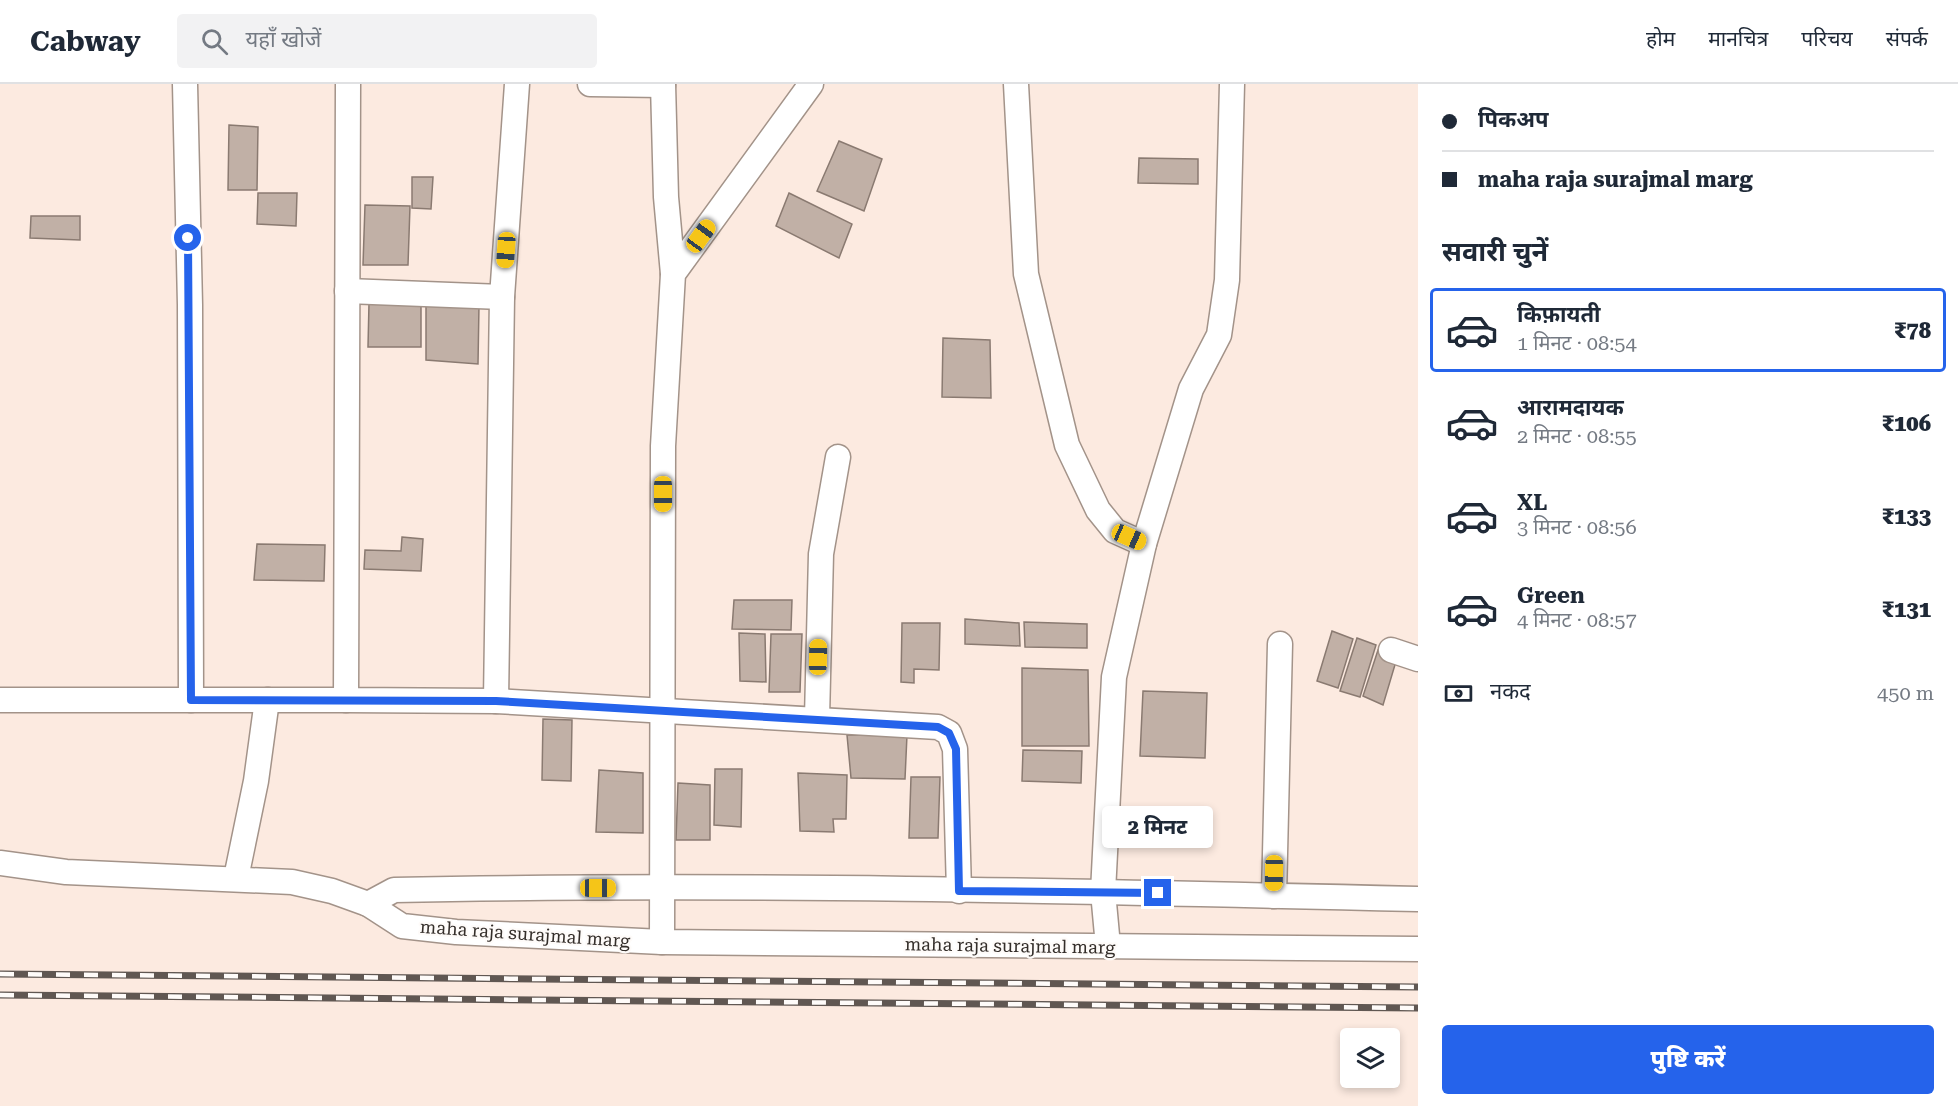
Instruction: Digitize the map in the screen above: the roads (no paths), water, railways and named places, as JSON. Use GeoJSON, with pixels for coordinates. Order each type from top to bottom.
{"type":"FeatureCollection","features":[{"type":"Feature","properties":{"kind":"street"},"geometry":{"type":"LineString","coordinates":[[185,84],[190,304],[191,700]]}},
{"type":"Feature","properties":{"kind":"street"},"geometry":{"type":"LineString","coordinates":[[345,700],[348,84]]}},
{"type":"Feature","properties":{"kind":"street"},"geometry":{"type":"LineString","coordinates":[[496,701],[502,297],[517,84]]}},
{"type":"Feature","properties":{"kind":"street"},"geometry":{"type":"LineString","coordinates":[[590,84],[663,85],[666,197],[673,274],[663,446],[664,887],[662,942]]}},
{"type":"Feature","properties":{"kind":"street"},"geometry":{"type":"LineString","coordinates":[[673,274],[811,84]]}},
{"type":"Feature","properties":{"kind":"street"},"geometry":{"type":"LineString","coordinates":[[1016,84],[1026,274],[1067,445],[1098,510],[1115,531],[1144,544]]}},
{"type":"Feature","properties":{"kind":"street"},"geometry":{"type":"LineString","coordinates":[[1107,946],[1103,892],[1114,677],[1144,544],[1191,389],[1219,334],[1227,280],[1232,84]]}},
{"type":"Feature","properties":{"kind":"street"},"geometry":{"type":"LineString","coordinates":[[347,291],[502,297]]}},
{"type":"Feature","properties":{"kind":"street"},"geometry":{"type":"LineString","coordinates":[[817,718],[821,554],[838,456]]}},
{"type":"Feature","properties":{"kind":"street"},"geometry":{"type":"LineString","coordinates":[[1274,896],[1280,644]]}},
{"type":"Feature","properties":{"kind":"street"},"geometry":{"type":"LineString","coordinates":[[1391,650],[1418,659]]}},
{"type":"Feature","properties":{"kind":"street"},"geometry":{"type":"LineString","coordinates":[[0,700],[496,701],[817,718],[938,727],[949,733],[956,749],[959,891]]}},
{"type":"Feature","properties":{"kind":"street"},"geometry":{"type":"LineString","coordinates":[[236,878],[256,781],[267,700]]}},
{"type":"Feature","properties":{"kind":"street"},"geometry":{"type":"LineString","coordinates":[[0,842],[7,863],[66,872],[292,882],[332,891],[368,904]]}},
{"type":"Feature","properties":{"kind":"street","name":"maha raja surajmal marg"},"geometry":{"type":"LineString","coordinates":[[1418,899],[1103,892],[664,887],[394,890],[368,904],[402,926],[456,932],[662,942],[1418,949]]}},
{"type":"Feature","properties":{"kind":"railway"},"geometry":{"type":"LineString","coordinates":[[0,974],[1418,987]]}},
{"type":"Feature","properties":{"kind":"railway"},"geometry":{"type":"LineString","coordinates":[[0,995],[1418,1008]]}}]}
